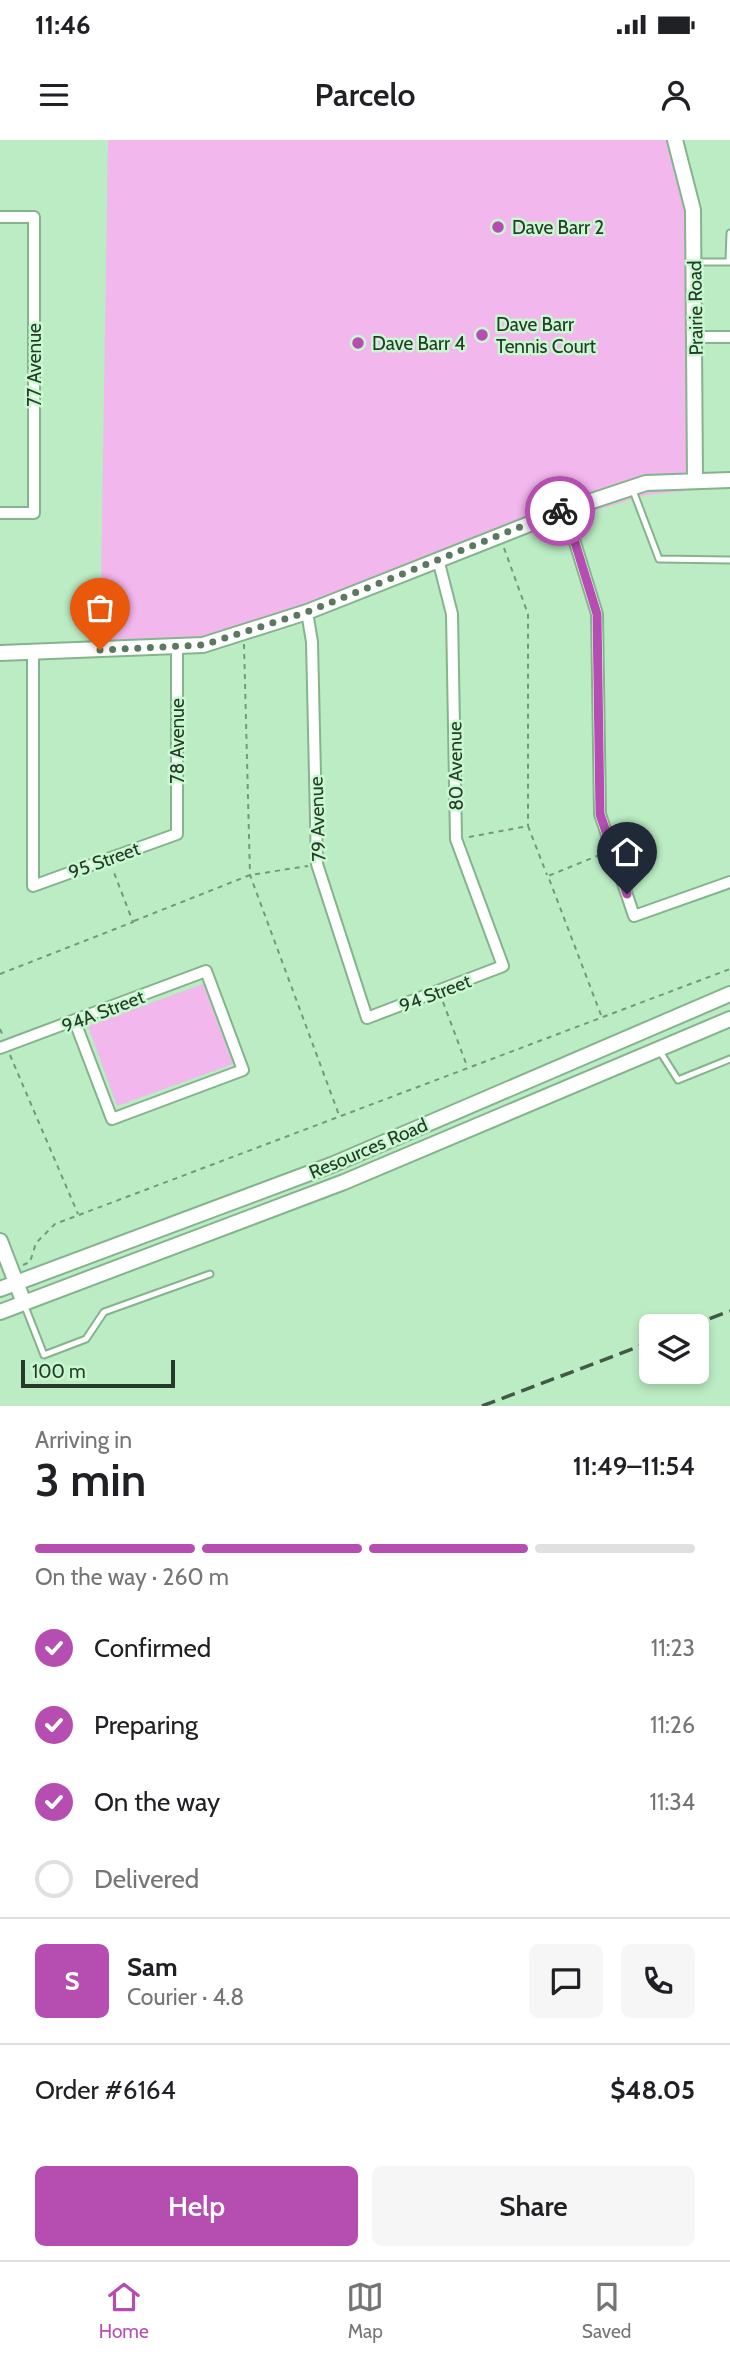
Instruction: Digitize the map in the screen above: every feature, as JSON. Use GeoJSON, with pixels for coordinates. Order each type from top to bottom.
{"type":"FeatureCollection","features":[{"type":"Feature","properties":{"kind":"main road","name":"Prairie Road"},"geometry":{"type":"LineString","coordinates":[[675,140],[693,210],[695,479]]}},
{"type":"Feature","properties":{"kind":"main road"},"geometry":{"type":"LineString","coordinates":[[0,653],[203,645],[307,612],[499,535],[646,483],[695,479],[730,480]]}},
{"type":"Feature","properties":{"kind":"main road","name":"Resources Road"},"geometry":{"type":"LineString","coordinates":[[0,1289],[334,1164],[730,994]]}},
{"type":"Feature","properties":{"kind":"main road","name":"Resources Road"},"geometry":{"type":"LineString","coordinates":[[0,1312],[344,1182],[730,1019]]}},
{"type":"Feature","properties":{"kind":"main road"},"geometry":{"type":"LineString","coordinates":[[649,1028],[658,1048]]}},
{"type":"Feature","properties":{"kind":"main road"},"geometry":{"type":"LineString","coordinates":[[0,1241],[24,1303]]}},
{"type":"Feature","properties":{"kind":"street","name":"77 Avenue"},"geometry":{"type":"LineString","coordinates":[[0,217],[34,217],[34,513],[0,513]]}},
{"type":"Feature","properties":{"kind":"street"},"geometry":{"type":"LineString","coordinates":[[696,337],[730,337]]}},
{"type":"Feature","properties":{"kind":"street"},"geometry":{"type":"LineString","coordinates":[[565,510],[597,614],[600,814],[635,916],[730,882]]}},
{"type":"Feature","properties":{"kind":"street","name":"80 Avenue"},"geometry":{"type":"LineString","coordinates":[[438,559],[452,614],[456,839],[503,966]]}},
{"type":"Feature","properties":{"kind":"street","name":"79 Avenue"},"geometry":{"type":"LineString","coordinates":[[307,612],[312,642],[317,864],[367,1018]]}},
{"type":"Feature","properties":{"kind":"street","name":"78 Avenue"},"geometry":{"type":"LineString","coordinates":[[177,648],[177,834]]}},
{"type":"Feature","properties":{"kind":"street","name":"95 Street"},"geometry":{"type":"LineString","coordinates":[[33,653],[33,886],[177,834]]}},
{"type":"Feature","properties":{"kind":"street","name":"94 Street"},"geometry":{"type":"LineString","coordinates":[[367,1018],[503,966]]}},
{"type":"Feature","properties":{"kind":"street","name":"94A Street"},"geometry":{"type":"LineString","coordinates":[[3,1047],[206,971],[243,1070],[112,1119],[75,1022]]}},
{"type":"Feature","properties":{"kind":"lane"},"geometry":{"type":"LineString","coordinates":[[695,262],[729,262],[730,233]]}},
{"type":"Feature","properties":{"kind":"lane"},"geometry":{"type":"LineString","coordinates":[[631,488],[659,559],[730,560]]}},
{"type":"Feature","properties":{"kind":"lane"},"geometry":{"type":"LineString","coordinates":[[658,1048],[678,1080],[730,1059]]}},
{"type":"Feature","properties":{"kind":"lane"},"geometry":{"type":"LineString","coordinates":[[24,1303],[44,1355],[86,1339],[104,1312],[210,1274]]}},
{"type":"Feature","properties":{"kind":"path"},"geometry":{"type":"LineString","coordinates":[[499,535],[528,614],[528,826],[601,1016]]}},
{"type":"Feature","properties":{"kind":"path"},"geometry":{"type":"LineString","coordinates":[[243,632],[250,875],[339,1115]]}},
{"type":"Feature","properties":{"kind":"path"},"geometry":{"type":"LineString","coordinates":[[456,839],[528,826]]}},
{"type":"Feature","properties":{"kind":"path"},"geometry":{"type":"LineString","coordinates":[[548,876],[612,850]]}},
{"type":"Feature","properties":{"kind":"path"},"geometry":{"type":"LineString","coordinates":[[108,858],[133,922]]}},
{"type":"Feature","properties":{"kind":"path"},"geometry":{"type":"LineString","coordinates":[[0,974],[250,875],[317,864]]}},
{"type":"Feature","properties":{"kind":"path"},"geometry":{"type":"LineString","coordinates":[[30,1262],[36,1243],[48,1228],[78,1215],[730,969]]}},
{"type":"Feature","properties":{"kind":"path"},"geometry":{"type":"LineString","coordinates":[[439,992],[468,1066]]}},
{"type":"Feature","properties":{"kind":"path"},"geometry":{"type":"LineString","coordinates":[[0,1029],[3,1047],[78,1215]]}},
{"type":"Feature","properties":{"kind":"shaded area"},"geometry":{"type":"Polygon","coordinates":[[[108,140],[672,140],[700,249],[701,342],[694,490],[646,495],[438,559],[203,645],[100,650],[108,140]]]}},
{"type":"Feature","properties":{"kind":"shaded area"},"geometry":{"type":"Polygon","coordinates":[[[203,984],[233,1064],[117,1106],[88,1026],[203,984]]]}},
{"type":"Feature","properties":{"kind":"railway"},"geometry":{"type":"LineString","coordinates":[[709,1319],[730,1311]]}},
{"type":"Feature","properties":{"kind":"railway"},"geometry":{"type":"LineString","coordinates":[[482,1406],[639,1347]]}},
{"type":"Feature","properties":{"kind":"way so far"},"geometry":{"type":"LineString","coordinates":[[100,650],[203,645],[307,612],[560,511]]}},
{"type":"Feature","properties":{"kind":"place","name":"Dave Barr 2"},"geometry":{"type":"Point","coordinates":[498,227]}},
{"type":"Feature","properties":{"kind":"place","name":"Dave Barr Tennis Court"},"geometry":{"type":"Point","coordinates":[482,335]}},
{"type":"Feature","properties":{"kind":"place","name":"Dave Barr 4"},"geometry":{"type":"Point","coordinates":[358,343]}},
{"type":"Feature","properties":{"kind":"route"},"geometry":{"type":"LineString","coordinates":[[560,511],[565,510],[597,614],[600,814],[627,894]]}}]}
